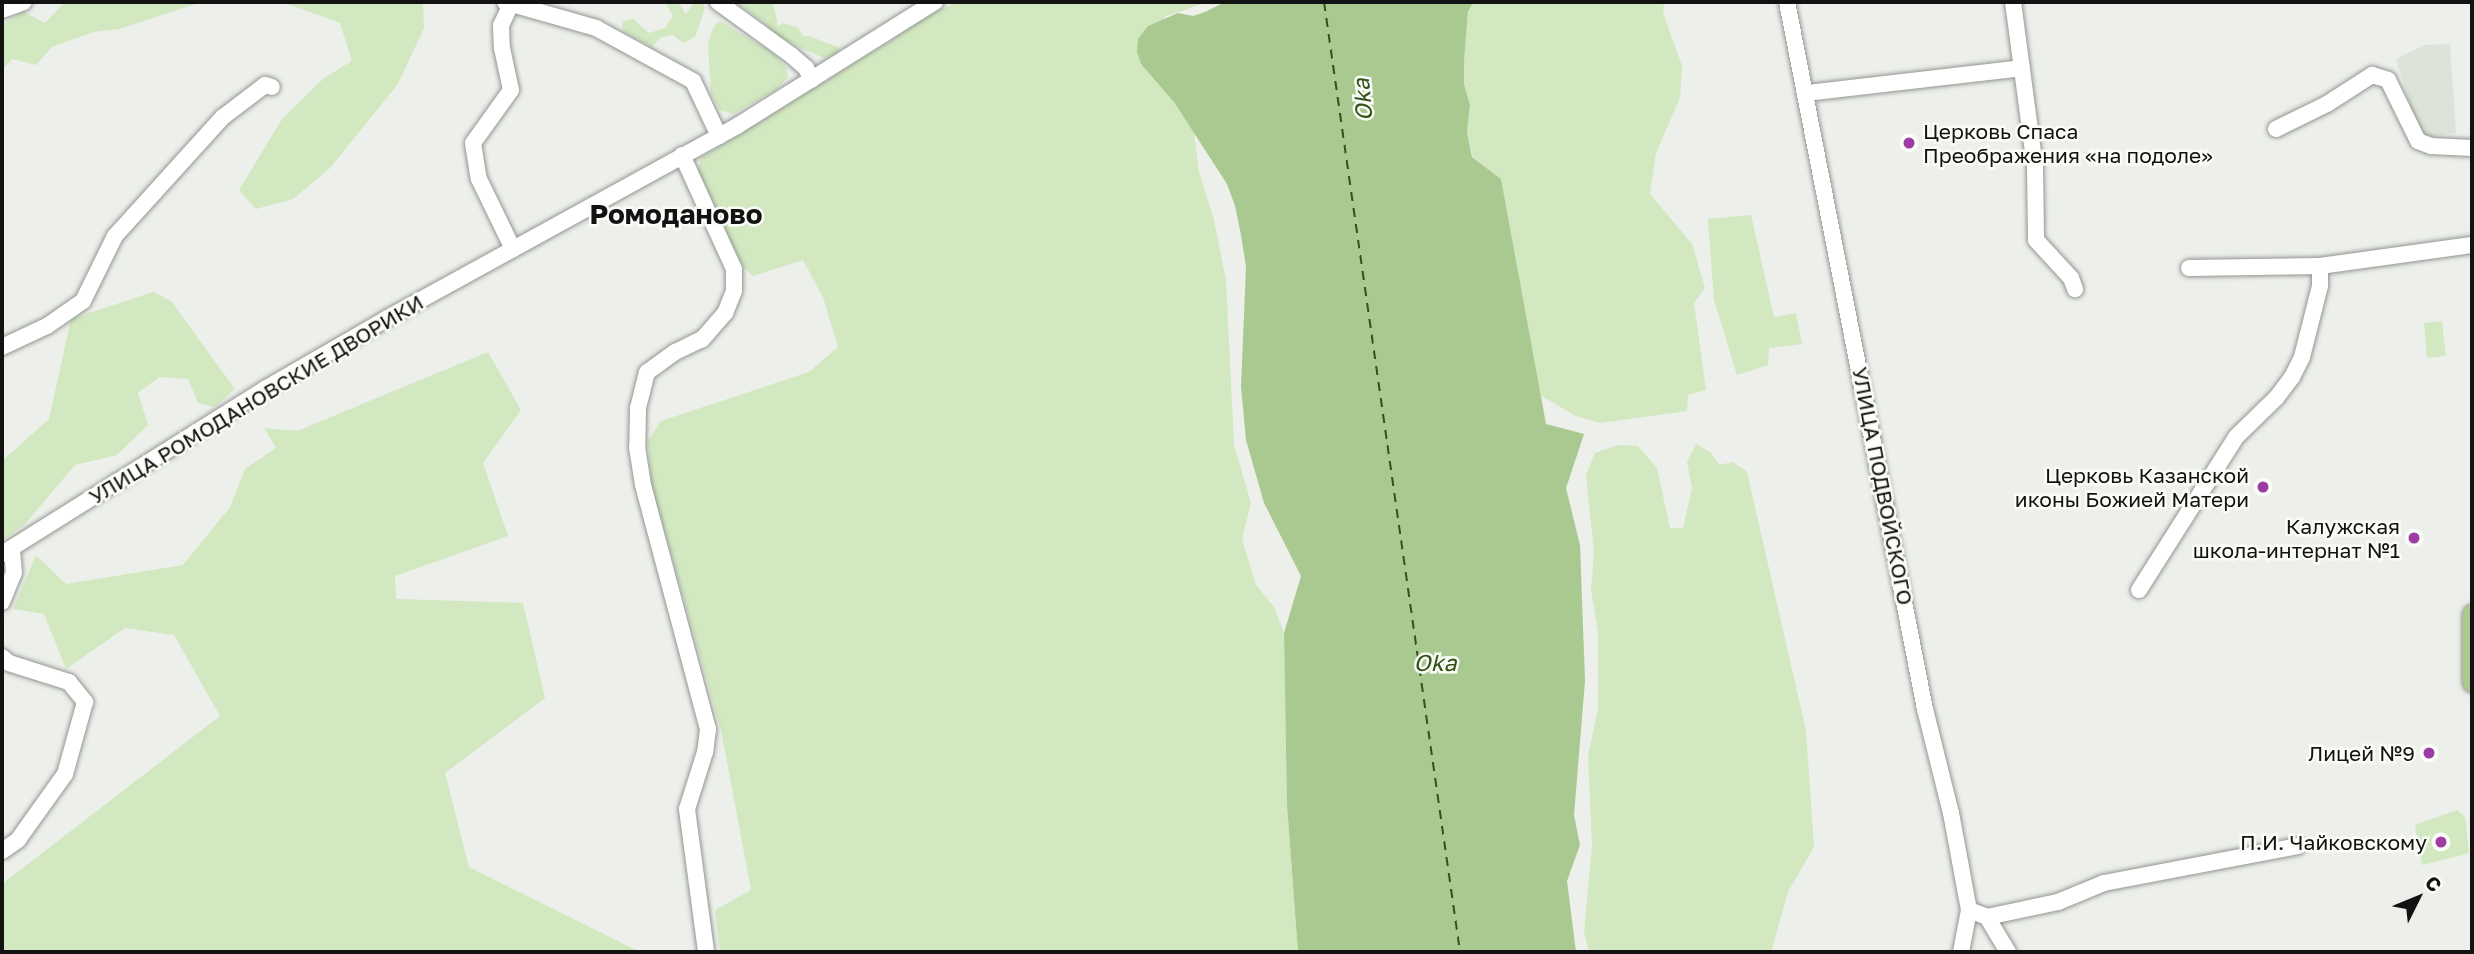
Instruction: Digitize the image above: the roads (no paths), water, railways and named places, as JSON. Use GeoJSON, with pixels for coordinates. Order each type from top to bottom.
{"type":"FeatureCollection","features":[{"type":"Feature","properties":{"kind":"main road"},"geometry":{"type":"LineString","coordinates":[[2472,614],[2472,682]]}},
{"type":"Feature","properties":{"kind":"street"},"geometry":{"type":"LineString","coordinates":[[2,10],[24,2]]}},
{"type":"Feature","properties":{"kind":"street"},"geometry":{"type":"LineString","coordinates":[[718,2],[791,55],[812,80]]}},
{"type":"Feature","properties":{"kind":"street","name":"УЛИЦА РОМОДАНОВСКИЕ ДВОРИКИ"},"geometry":{"type":"LineString","coordinates":[[7,551],[265,390],[719,136],[935,2]]}},
{"type":"Feature","properties":{"kind":"street","name":"УЛИЦА ПОДВОЙСКОГО"},"geometry":{"type":"LineString","coordinates":[[1787,2],[1807,93],[1925,709],[1951,813],[1969,910]]}},
{"type":"Feature","properties":{"kind":"street"},"geometry":{"type":"LineString","coordinates":[[2013,2],[2035,166],[2036,240],[2071,278],[2075,289]]}},
{"type":"Feature","properties":{"kind":"street"},"geometry":{"type":"LineString","coordinates":[[513,249],[479,179],[473,143],[511,90],[502,48],[501,25],[508,3],[596,28],[693,80],[719,136]]}},
{"type":"Feature","properties":{"kind":"street"},"geometry":{"type":"LineString","coordinates":[[1807,93],[2022,68]]}},
{"type":"Feature","properties":{"kind":"street"},"geometry":{"type":"LineString","coordinates":[[2276,129],[2327,104],[2372,75],[2388,80],[2418,141],[2431,146],[2472,148]]}},
{"type":"Feature","properties":{"kind":"street"},"geometry":{"type":"LineString","coordinates":[[2,347],[47,326],[83,301],[115,236],[223,117],[265,85],[272,87]]}},
{"type":"Feature","properties":{"kind":"street"},"geometry":{"type":"LineString","coordinates":[[682,155],[734,269],[734,291],[725,313],[702,339],[675,352],[648,372],[638,408],[637,447],[643,485],[708,729],[705,752],[687,809],[706,952]]}},
{"type":"Feature","properties":{"kind":"street"},"geometry":{"type":"LineString","coordinates":[[2189,268],[2320,267],[2472,245]]}},
{"type":"Feature","properties":{"kind":"street"},"geometry":{"type":"LineString","coordinates":[[2139,590],[2236,437],[2277,397],[2292,377],[2302,357],[2320,286],[2320,267]]}},
{"type":"Feature","properties":{"kind":"street"},"geometry":{"type":"LineString","coordinates":[[2,602],[14,573],[7,551]]}},
{"type":"Feature","properties":{"kind":"street"},"geometry":{"type":"LineString","coordinates":[[2,657],[9,663],[69,682],[85,702],[65,774],[18,840],[2,851]]}},
{"type":"Feature","properties":{"kind":"street"},"geometry":{"type":"LineString","coordinates":[[1961,952],[1969,910],[1987,917],[2058,902],[2104,883],[2298,846]]}},
{"type":"Feature","properties":{"kind":"street"},"geometry":{"type":"LineString","coordinates":[[1987,917],[2008,952]]}},
{"type":"Feature","properties":{"kind":"water","name":"Oka"},"geometry":{"type":"Polygon","coordinates":[[[1225,2],[1474,2],[1468,11],[1464,62],[1464,84],[1470,105],[1467,132],[1472,157],[1501,179],[1546,424],[1584,434],[1566,488],[1580,545],[1585,681],[1574,815],[1580,845],[1567,881],[1576,952],[1298,952],[1287,805],[1284,633],[1301,576],[1264,503],[1246,440],[1241,387],[1246,267],[1241,235],[1227,184],[1174,102],[1141,64],[1137,52],[1138,39],[1148,26],[1178,13],[1193,16],[1225,2]]]}},
{"type":"Feature","properties":{"kind":"place","name":"Церковь Спаса Преображения «на подоле»"},"geometry":{"type":"Point","coordinates":[1909,143]}},
{"type":"Feature","properties":{"kind":"place","name":"Церковь Казанской иконы Божией Матери"},"geometry":{"type":"Point","coordinates":[2263,487]}},
{"type":"Feature","properties":{"kind":"place","name":"Калужская школа-интернат №1"},"geometry":{"type":"Point","coordinates":[2414,538]}},
{"type":"Feature","properties":{"kind":"place","name":"Лицей №9"},"geometry":{"type":"Point","coordinates":[2429,753]}},
{"type":"Feature","properties":{"kind":"place","name":"П.И. Чайковскому"},"geometry":{"type":"Point","coordinates":[2441,842]}},
{"type":"Feature","properties":{"kind":"district","name":"Ромоданово"},"geometry":{"type":"Point","coordinates":[676,214]}}]}
